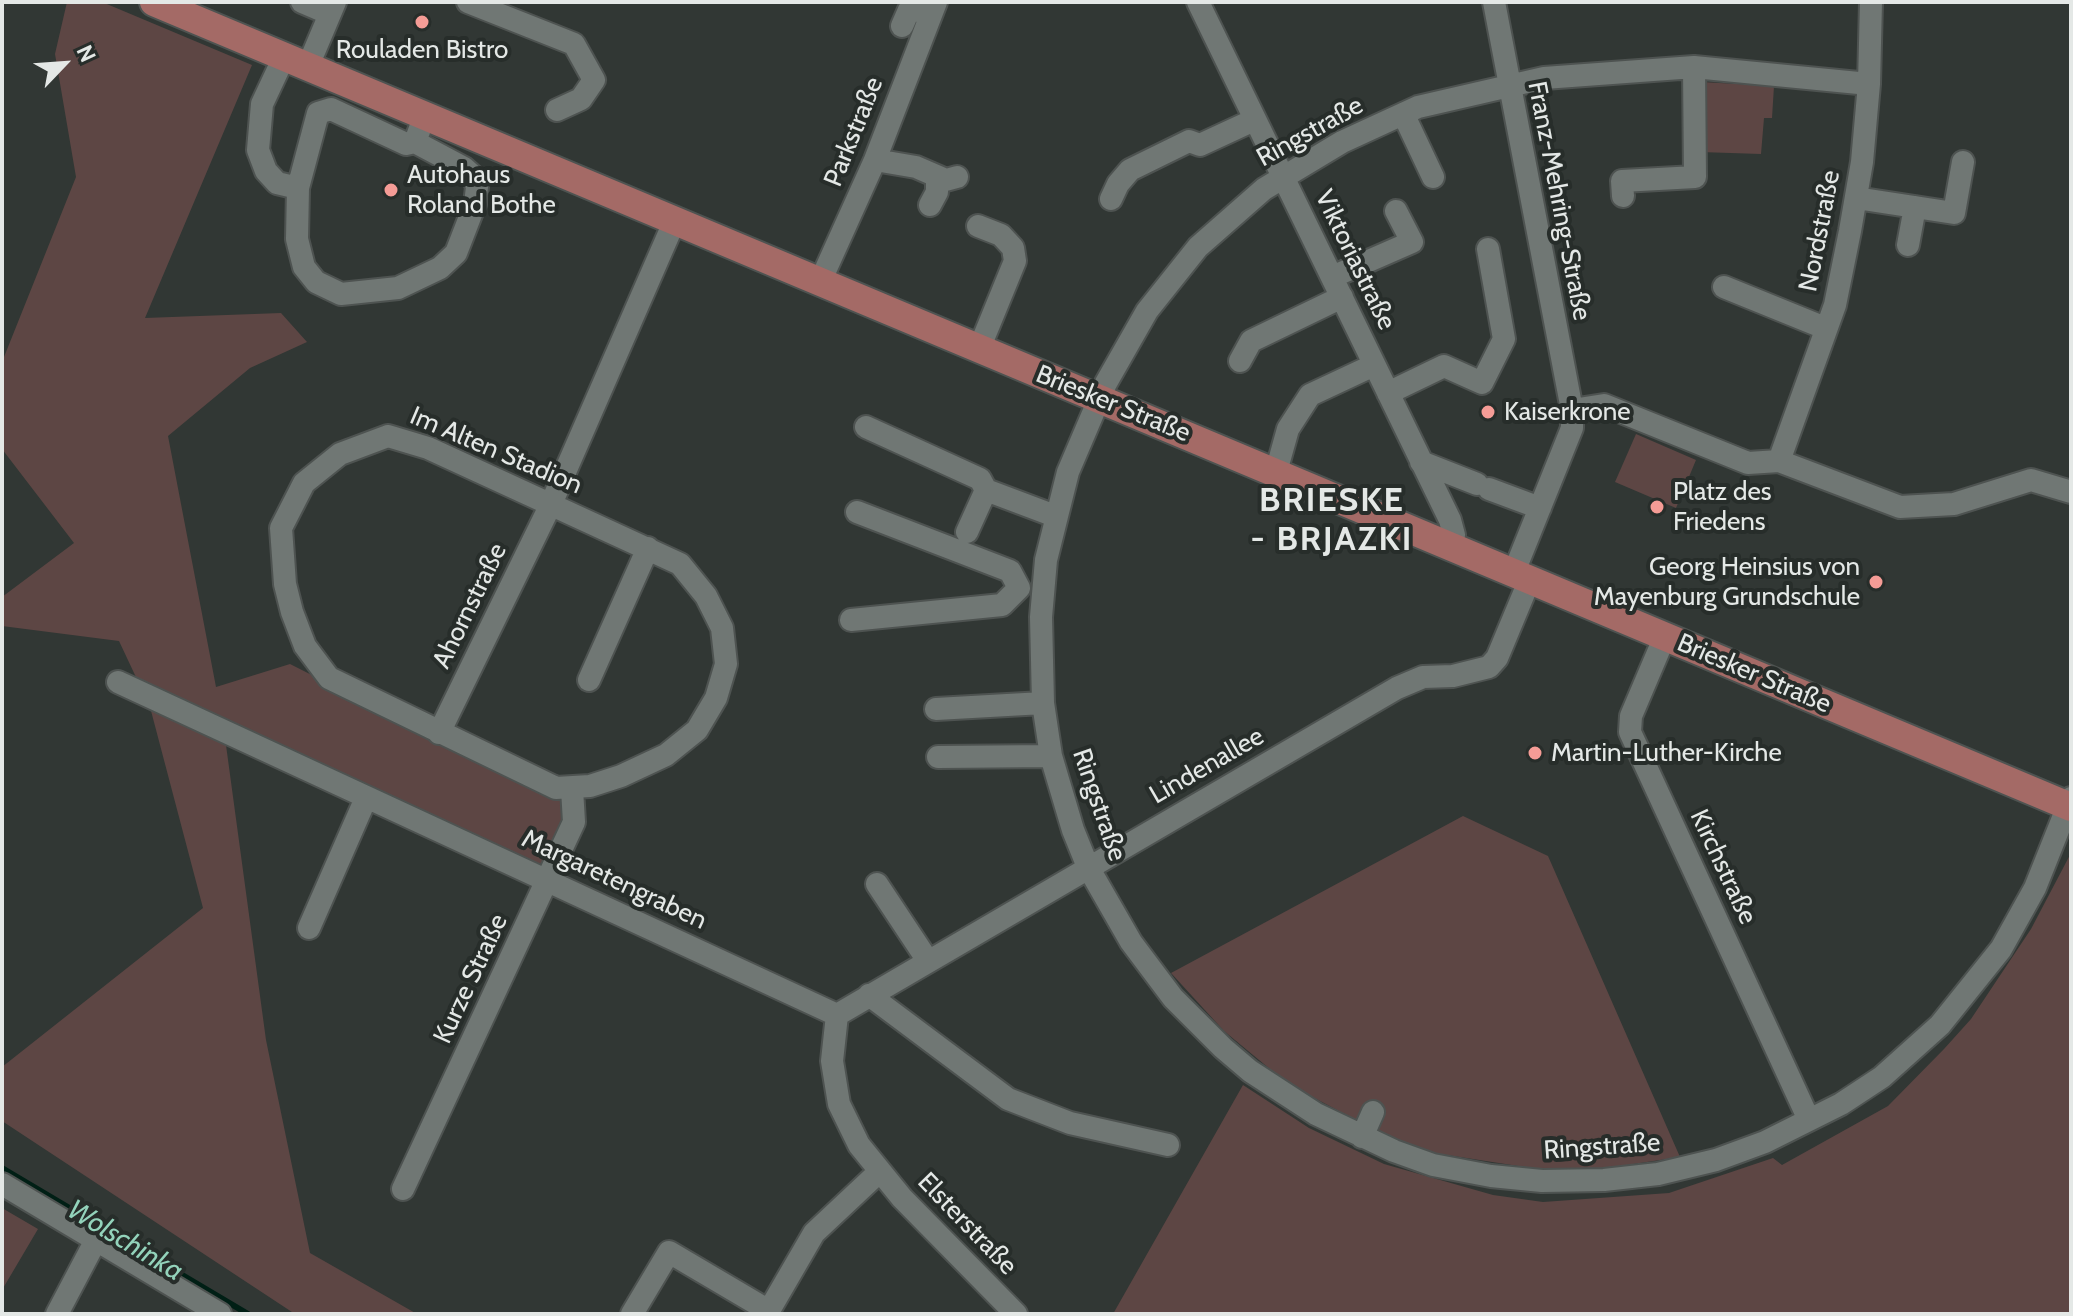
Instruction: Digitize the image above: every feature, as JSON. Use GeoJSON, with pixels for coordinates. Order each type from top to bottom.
{"type":"FeatureCollection","features":[{"type":"Feature","properties":{"kind":"main road","name":"Briesker Straße"},"geometry":{"type":"LineString","coordinates":[[154,2],[2070,803]]}},
{"type":"Feature","properties":{"kind":"street"},"geometry":{"type":"LineString","coordinates":[[298,188],[277,183],[266,171],[258,150],[262,104],[296,62],[332,8],[302,2]]}},
{"type":"Feature","properties":{"kind":"street"},"geometry":{"type":"LineString","coordinates":[[468,2],[574,44],[594,80],[581,99],[557,110]]}},
{"type":"Feature","properties":{"kind":"street","name":"Viktoriastraße"},"geometry":{"type":"LineString","coordinates":[[1198,2],[1453,528],[1450,544]]}},
{"type":"Feature","properties":{"kind":"street","name":"Franz-Mehring-Straße"},"geometry":{"type":"LineString","coordinates":[[1494,2],[1572,410]]}},
{"type":"Feature","properties":{"kind":"street","name":"Nordstraße"},"geometry":{"type":"LineString","coordinates":[[1779,461],[1835,305],[1856,198],[1869,84],[1871,2]]}},
{"type":"Feature","properties":{"kind":"street"},"geometry":{"type":"LineString","coordinates":[[902,26],[909,10],[934,7]]}},
{"type":"Feature","properties":{"kind":"street","name":"Parkstraße"},"geometry":{"type":"LineString","coordinates":[[820,282],[875,160],[934,7]]}},
{"type":"Feature","properties":{"kind":"street"},"geometry":{"type":"LineString","coordinates":[[1623,196],[1622,181],[1695,177],[1694,67]]}},
{"type":"Feature","properties":{"kind":"street","name":"Ringstraße"},"geometry":{"type":"LineString","coordinates":[[1869,84],[1694,67],[1544,78],[1418,107],[1342,142],[1283,175],[1198,247],[1173,274],[1147,311],[1099,399],[1068,472],[1055,516],[1043,589],[1043,703],[1051,756],[1088,867],[1139,953],[1193,1019],[1269,1084],[1362,1137],[1433,1165],[1491,1176],[1604,1180],[1658,1174],[1716,1160],[1765,1142],[1882,1077],[1948,1014],[2001,949],[2035,888],[2070,803]]}},
{"type":"Feature","properties":{"kind":"street"},"geometry":{"type":"LineString","coordinates":[[331,109],[406,144],[415,142],[464,168],[477,187],[456,253],[440,268],[398,288],[341,294],[316,282],[304,267],[297,239],[298,188],[318,113],[331,109]]}},
{"type":"Feature","properties":{"kind":"street"},"geometry":{"type":"LineString","coordinates":[[415,142],[425,115]]}},
{"type":"Feature","properties":{"kind":"street"},"geometry":{"type":"LineString","coordinates":[[1111,199],[1130,170],[1189,141],[1200,145],[1254,120]]}},
{"type":"Feature","properties":{"kind":"street"},"geometry":{"type":"LineString","coordinates":[[1408,124],[1433,177]]}},
{"type":"Feature","properties":{"kind":"street"},"geometry":{"type":"LineString","coordinates":[[875,160],[916,167],[947,177],[930,205]]}},
{"type":"Feature","properties":{"kind":"street"},"geometry":{"type":"LineString","coordinates":[[1856,198],[1954,213],[1963,162]]}},
{"type":"Feature","properties":{"kind":"street"},"geometry":{"type":"LineString","coordinates":[[1908,245],[1915,207]]}},
{"type":"Feature","properties":{"kind":"street"},"geometry":{"type":"LineString","coordinates":[[1240,361],[1251,341],[1412,242],[1396,211]]}},
{"type":"Feature","properties":{"kind":"street","name":"Ahornstraße"},"geometry":{"type":"LineString","coordinates":[[439,733],[551,504],[675,220]]}},
{"type":"Feature","properties":{"kind":"street"},"geometry":{"type":"LineString","coordinates":[[978,226],[1001,235],[1013,248],[1015,261],[979,349]]}},
{"type":"Feature","properties":{"kind":"street"},"geometry":{"type":"LineString","coordinates":[[1388,393],[1444,366],[1482,383],[1504,339],[1488,249]]}},
{"type":"Feature","properties":{"kind":"street"},"geometry":{"type":"LineString","coordinates":[[1724,287],[1820,326]]}},
{"type":"Feature","properties":{"kind":"street"},"geometry":{"type":"LineString","coordinates":[[1276,472],[1288,429],[1310,395],[1374,365]]}},
{"type":"Feature","properties":{"kind":"street"},"geometry":{"type":"LineString","coordinates":[[1522,575],[1540,508],[1572,428],[1572,410],[1604,405],[1748,463],[1779,461],[1900,507],[1954,504],[2031,480],[2069,489]]}},
{"type":"Feature","properties":{"kind":"street"},"geometry":{"type":"LineString","coordinates":[[866,427],[980,479],[986,490],[1055,516]]}},
{"type":"Feature","properties":{"kind":"street","name":"Im Alten Stadion"},"geometry":{"type":"LineString","coordinates":[[388,436],[428,448],[551,504],[680,564],[706,596],[722,628],[726,664],[716,698],[697,730],[666,755],[621,776],[572,789],[556,788],[529,777],[329,678],[305,646],[288,598],[282,558],[281,528],[291,503],[304,483],[340,454],[388,436]]}},
{"type":"Feature","properties":{"kind":"street"},"geometry":{"type":"LineString","coordinates":[[1421,462],[1540,508]]}},
{"type":"Feature","properties":{"kind":"street"},"geometry":{"type":"LineString","coordinates":[[967,532],[986,490]]}},
{"type":"Feature","properties":{"kind":"street"},"geometry":{"type":"LineString","coordinates":[[857,512],[1010,571],[1019,588]]}},
{"type":"Feature","properties":{"kind":"street"},"geometry":{"type":"LineString","coordinates":[[589,680],[648,548]]}},
{"type":"Feature","properties":{"kind":"street","name":"Lindenallee"},"geometry":{"type":"LineString","coordinates":[[837,1015],[1397,688],[1423,677],[1453,676],[1489,667],[1497,658],[1522,575]]}},
{"type":"Feature","properties":{"kind":"street"},"geometry":{"type":"LineString","coordinates":[[851,620],[1002,605],[1019,588],[1043,589]]}},
{"type":"Feature","properties":{"kind":"street","name":"Kirchstraße"},"geometry":{"type":"LineString","coordinates":[[1665,636],[1631,716],[1630,732],[1809,1120]]}},
{"type":"Feature","properties":{"kind":"street","name":"Margaretengraben"},"geometry":{"type":"LineString","coordinates":[[118,682],[837,1015]]}},
{"type":"Feature","properties":{"kind":"street"},"geometry":{"type":"LineString","coordinates":[[936,709],[1043,703]]}},
{"type":"Feature","properties":{"kind":"street"},"geometry":{"type":"LineString","coordinates":[[938,757],[1051,756]]}},
{"type":"Feature","properties":{"kind":"street","name":"Kurze Straße"},"geometry":{"type":"LineString","coordinates":[[403,1189],[574,822],[572,789]]}},
{"type":"Feature","properties":{"kind":"street"},"geometry":{"type":"LineString","coordinates":[[309,928],[366,798]]}},
{"type":"Feature","properties":{"kind":"street"},"geometry":{"type":"LineString","coordinates":[[877,884],[928,961]]}},
{"type":"Feature","properties":{"kind":"street"},"geometry":{"type":"LineString","coordinates":[[869,995],[1008,1099],[1070,1123],[1168,1145]]}},
{"type":"Feature","properties":{"kind":"street","name":"Elsterstraße"},"geometry":{"type":"LineString","coordinates":[[837,1015],[832,1061],[839,1104],[859,1145],[879,1172],[959,1259],[1016,1314]]}},
{"type":"Feature","properties":{"kind":"street"},"geometry":{"type":"LineString","coordinates":[[1362,1137],[1373,1112]]}},
{"type":"Feature","properties":{"kind":"street","name":"Elsterstraße"},"geometry":{"type":"LineString","coordinates":[[768,1312],[814,1233],[879,1172]]}},
{"type":"Feature","properties":{"kind":"street"},"geometry":{"type":"LineString","coordinates":[[2,1184],[220,1314]]}},
{"type":"Feature","properties":{"kind":"street"},"geometry":{"type":"LineString","coordinates":[[57,1314],[96,1240]]}},
{"type":"Feature","properties":{"kind":"street"},"geometry":{"type":"LineString","coordinates":[[632,1314],[669,1252],[768,1312]]}},
{"type":"Feature","properties":{"kind":"shaded area"},"geometry":{"type":"Polygon","coordinates":[[[67,2],[102,2],[252,65],[145,318],[281,313],[307,342],[250,368],[168,436],[216,687],[290,664],[561,801],[563,820],[545,862],[538,865],[223,723],[266,1040],[310,1253],[417,1314],[295,1314],[2,1121],[2,1067],[203,908],[150,707],[119,641],[2,626],[2,597],[74,543],[2,449],[2,362],[76,177],[55,54],[67,2]]]}},
{"type":"Feature","properties":{"kind":"shaded area"},"geometry":{"type":"Polygon","coordinates":[[[1701,82],[1774,86],[1772,118],[1764,118],[1761,154],[1700,152],[1701,82]]]}},
{"type":"Feature","properties":{"kind":"shaded area"},"geometry":{"type":"Polygon","coordinates":[[[1636,434],[1696,460],[1676,508],[1615,482],[1636,434]]]}},
{"type":"Feature","properties":{"kind":"shaded area"},"geometry":{"type":"Polygon","coordinates":[[[1463,816],[1548,856],[1680,1157],[1594,1170],[1531,1168],[1434,1153],[1388,1137],[1288,1084],[1224,1031],[1171,973],[1463,816]]]}},
{"type":"Feature","properties":{"kind":"shaded area"},"geometry":{"type":"Polygon","coordinates":[[[2071,853],[2071,1314],[1113,1314],[1243,1085],[1309,1128],[1384,1164],[1493,1195],[1543,1202],[1669,1193],[1773,1158],[1782,1165],[1888,1106],[1944,1049],[1971,1019],[2031,929],[2071,853]]]}},
{"type":"Feature","properties":{"kind":"shaded area"},"geometry":{"type":"Polygon","coordinates":[[[2,1208],[38,1229],[2,1290],[2,1208]]]}},
{"type":"Feature","properties":{"kind":"waterway","name":"Wolschinka"},"geometry":{"type":"LineString","coordinates":[[2,1168],[248,1314]]}},
{"type":"Feature","properties":{"kind":"place","name":"Rouladen Bistro"},"geometry":{"type":"Point","coordinates":[422,22]}},
{"type":"Feature","properties":{"kind":"place","name":"Autohaus Roland Bothe"},"geometry":{"type":"Point","coordinates":[391,190]}},
{"type":"Feature","properties":{"kind":"place","name":"Kaiserkrone"},"geometry":{"type":"Point","coordinates":[1488,412]}},
{"type":"Feature","properties":{"kind":"place","name":"Platz des Friedens"},"geometry":{"type":"Point","coordinates":[1657,507]}},
{"type":"Feature","properties":{"kind":"place","name":"Georg Heinsius von Mayenburg Grundschule"},"geometry":{"type":"Point","coordinates":[1876,582]}},
{"type":"Feature","properties":{"kind":"place","name":"Martin-Luther-Kirche"},"geometry":{"type":"Point","coordinates":[1535,753]}},
{"type":"Feature","properties":{"kind":"district","name":"BRIESKE - BRJAZKI"},"geometry":{"type":"Point","coordinates":[1332,520]}}]}
